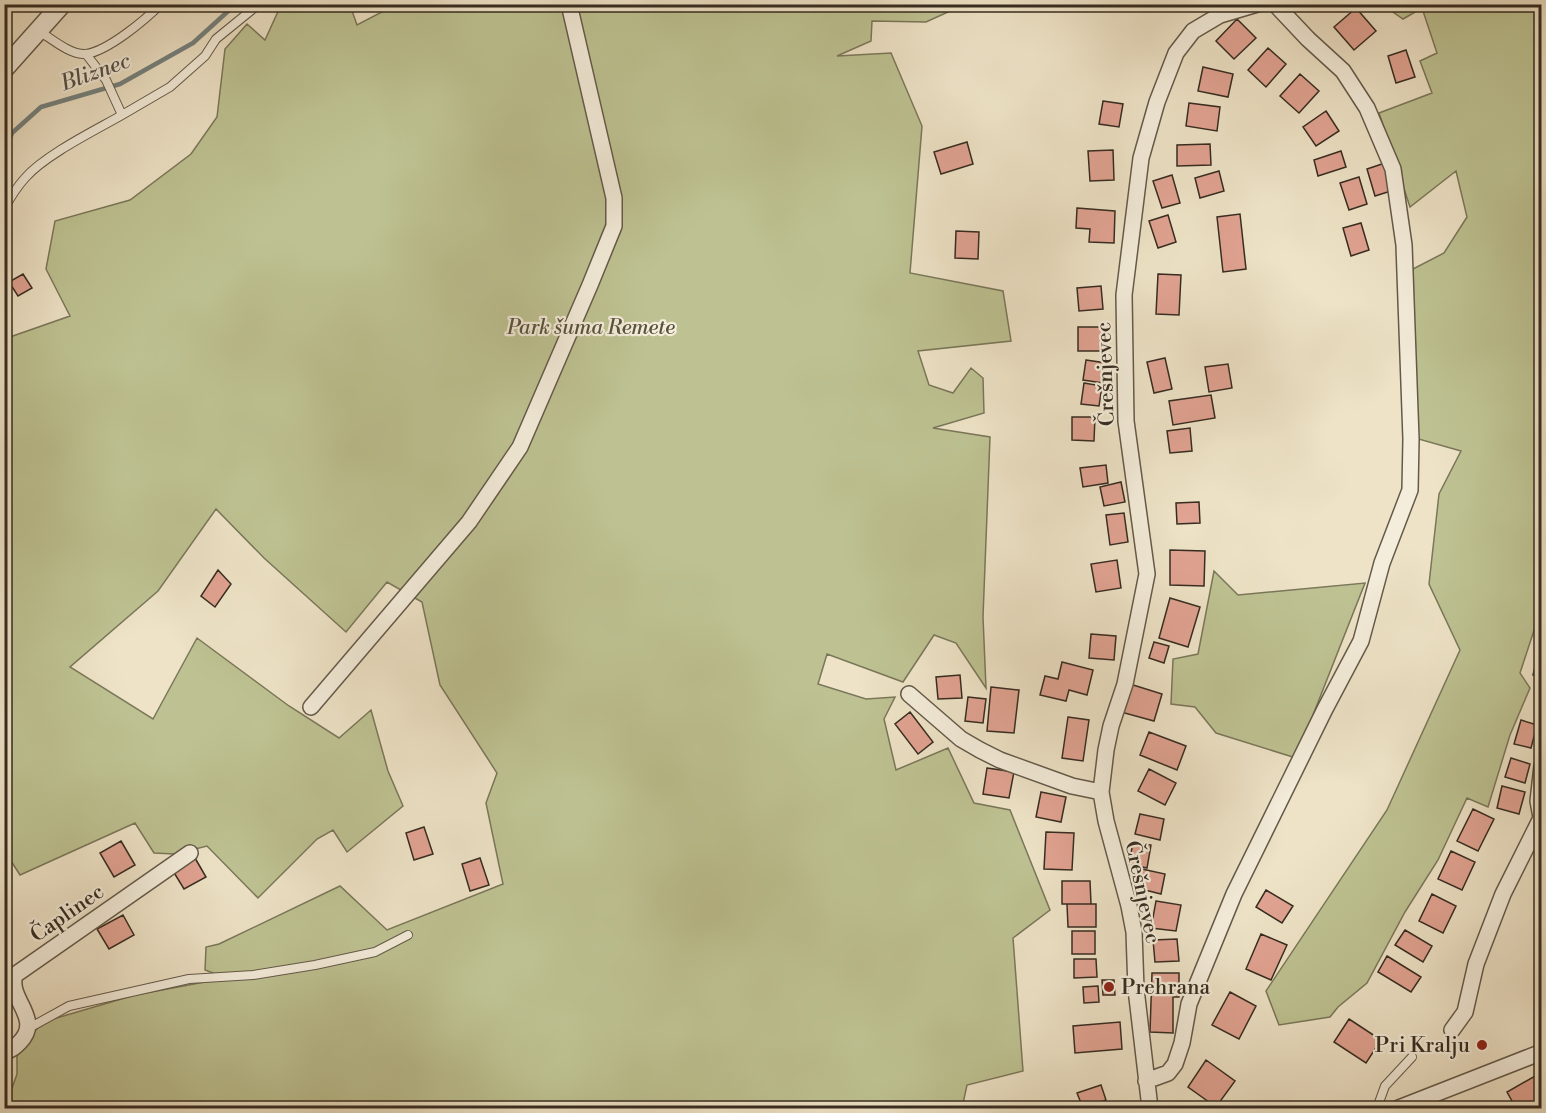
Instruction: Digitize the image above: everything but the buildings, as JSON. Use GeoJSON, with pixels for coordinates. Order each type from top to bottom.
{"type":"FeatureCollection","features":[{"type":"Feature","properties":{"kind":"street"},"geometry":{"type":"LineString","coordinates":[[4,69],[62,4]]}},
{"type":"Feature","properties":{"kind":"street"},"geometry":{"type":"LineString","coordinates":[[311,707],[469,522],[520,447],[614,226],[614,198],[569,4]]}},
{"type":"Feature","properties":{"kind":"street","name":"Črešnjevec"},"geometry":{"type":"LineString","coordinates":[[1150,1108],[1136,989],[1134,932],[1101,792],[1106,750],[1125,684],[1147,574],[1126,421],[1124,307],[1141,158],[1157,102],[1176,53],[1193,31],[1220,15],[1257,4]]}},
{"type":"Feature","properties":{"kind":"street"},"geometry":{"type":"LineString","coordinates":[[1146,1081],[1168,1073],[1175,1064],[1182,1042],[1189,1004],[1234,894],[1361,641],[1382,563],[1410,490],[1411,439],[1404,245],[1393,169],[1367,108],[1343,71],[1275,4]]}},
{"type":"Feature","properties":{"kind":"street"},"geometry":{"type":"LineString","coordinates":[[909,694],[962,739],[980,750],[1000,760],[1072,786],[1101,792]]}},
{"type":"Feature","properties":{"kind":"street"},"geometry":{"type":"LineString","coordinates":[[1452,1030],[1466,1012],[1476,964],[1499,904],[1541,822],[1538,801],[1542,766]]}},
{"type":"Feature","properties":{"kind":"street","name":"Čaplinec"},"geometry":{"type":"LineString","coordinates":[[29,1028],[28,1016],[13,986],[15,975],[190,853]]}},
{"type":"Feature","properties":{"kind":"street"},"geometry":{"type":"LineString","coordinates":[[4,1052],[13,1050],[24,1038],[29,1028]]}},
{"type":"Feature","properties":{"kind":"street"},"geometry":{"type":"LineString","coordinates":[[1399,1108],[1542,1052]]}},
{"type":"Feature","properties":{"kind":"lane"},"geometry":{"type":"LineString","coordinates":[[39,31],[69,50],[86,54],[119,39],[142,23],[161,4]]}},
{"type":"Feature","properties":{"kind":"lane"},"geometry":{"type":"LineString","coordinates":[[4,209],[26,176],[56,154],[170,87],[205,56],[216,39],[259,4]]}},
{"type":"Feature","properties":{"kind":"lane"},"geometry":{"type":"LineString","coordinates":[[86,54],[106,80],[122,115]]}},
{"type":"Feature","properties":{"kind":"lane"},"geometry":{"type":"LineString","coordinates":[[29,1028],[69,1006],[189,979],[253,975],[315,965],[375,952],[408,935]]}},
{"type":"Feature","properties":{"kind":"lane"},"geometry":{"type":"LineString","coordinates":[[1377,1108],[1385,1086],[1412,1057]]}},
{"type":"Feature","properties":{"kind":"green space","name":"Park šuma Remete"},"geometry":{"type":"Polygon","coordinates":[[[397,4],[998,4],[1014,9],[959,7],[926,22],[872,21],[871,41],[837,56],[891,53],[922,126],[910,273],[1003,291],[1011,341],[918,351],[929,385],[953,393],[971,368],[983,378],[984,413],[933,428],[990,437],[983,617],[986,688],[956,643],[934,635],[903,682],[827,654],[818,684],[866,699],[895,697],[884,719],[896,770],[948,748],[974,803],[1010,810],[1050,910],[1013,938],[1023,1071],[967,1085],[962,1108],[5,1108],[17,1074],[17,1051],[43,1022],[135,995],[226,978],[205,970],[206,947],[219,944],[340,886],[387,930],[503,884],[486,803],[497,773],[440,685],[422,602],[387,582],[346,632],[264,558],[216,509],[158,591],[70,667],[153,719],[197,638],[289,706],[339,738],[371,710],[388,771],[403,806],[347,852],[333,830],[317,839],[258,898],[207,846],[175,854],[154,853],[135,823],[20,875],[4,850],[4,333],[7,338],[70,316],[46,269],[55,221],[130,200],[191,154],[217,117],[225,49],[247,24],[265,40],[281,5],[350,5],[357,25],[397,4]]]}},
{"type":"Feature","properties":{"kind":"green space"},"geometry":{"type":"Polygon","coordinates":[[[1383,5],[1541,5],[1542,606],[1520,673],[1530,688],[1510,735],[1488,807],[1467,798],[1438,860],[1405,912],[1367,983],[1338,1007],[1330,1017],[1279,1025],[1266,991],[1387,810],[1460,650],[1429,584],[1439,494],[1461,451],[1415,438],[1411,270],[1444,253],[1467,217],[1456,171],[1410,207],[1379,113],[1432,93],[1420,61],[1437,53],[1422,8],[1403,19],[1383,5]]]}},
{"type":"Feature","properties":{"kind":"green space"},"geometry":{"type":"Polygon","coordinates":[[[1214,571],[1238,595],[1365,583],[1296,758],[1216,733],[1195,707],[1171,704],[1173,659],[1198,654],[1214,571]]]}},
{"type":"Feature","properties":{"kind":"waterway","name":"Bliznec"},"geometry":{"type":"LineString","coordinates":[[4,155],[12,133],[41,107],[120,84],[193,43],[236,4]]}},
{"type":"Feature","properties":{"kind":"place","name":"Prehrana"},"geometry":{"type":"Point","coordinates":[1109,987]}},
{"type":"Feature","properties":{"kind":"place","name":"Pri Kralju"},"geometry":{"type":"Point","coordinates":[1482,1045]}}]}
